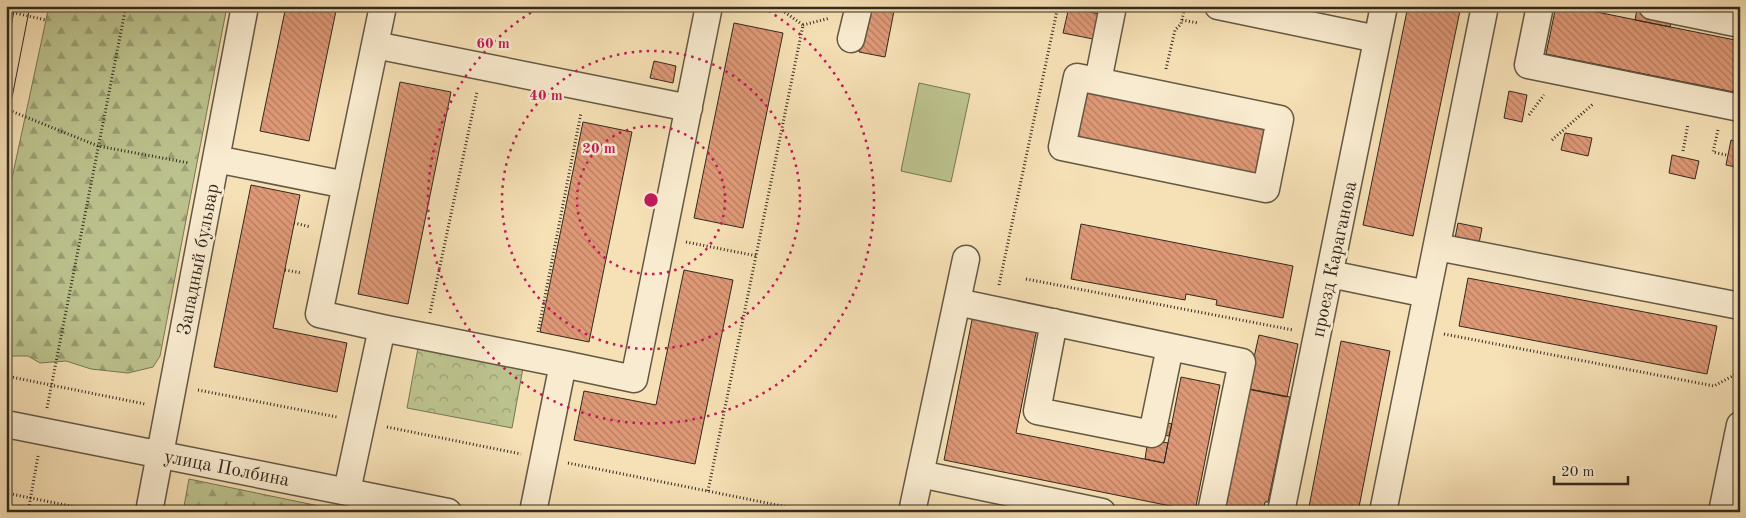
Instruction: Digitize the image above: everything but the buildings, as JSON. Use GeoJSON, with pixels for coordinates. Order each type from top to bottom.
{"type":"FeatureCollection","features":[{"type":"Feature","properties":{"kind":"street","name":"Западный бульвар"},"geometry":{"type":"LineString","coordinates":[[150,512],[245,6]]}},
{"type":"Feature","properties":{"kind":"street"},"geometry":{"type":"LineString","coordinates":[[383,6],[319,314],[634,379],[709,6]]}},
{"type":"Feature","properties":{"kind":"street"},"geometry":{"type":"LineString","coordinates":[[851,40],[859,6]]}},
{"type":"Feature","properties":{"kind":"street"},"geometry":{"type":"LineString","coordinates":[[1098,81],[1113,6]]}},
{"type":"Feature","properties":{"kind":"street"},"geometry":{"type":"LineString","coordinates":[[1218,6],[1377,38]]}},
{"type":"Feature","properties":{"kind":"street","name":"проезд Караганова"},"geometry":{"type":"LineString","coordinates":[[1281,512],[1384,6]]}},
{"type":"Feature","properties":{"kind":"street"},"geometry":{"type":"LineString","coordinates":[[1383,512],[1485,6]]}},
{"type":"Feature","properties":{"kind":"street"},"geometry":{"type":"LineString","coordinates":[[1540,6],[1528,65],[1731,106]]}},
{"type":"Feature","properties":{"kind":"street"},"geometry":{"type":"LineString","coordinates":[[1653,6],[1716,12],[1740,24]]}},
{"type":"Feature","properties":{"kind":"street"},"geometry":{"type":"LineString","coordinates":[[375,45],[689,108]]}},
{"type":"Feature","properties":{"kind":"street"},"geometry":{"type":"LineString","coordinates":[[1077,77],[1098,81],[1280,119],[1266,189],[1062,147],[1077,77]]}},
{"type":"Feature","properties":{"kind":"street"},"geometry":{"type":"LineString","coordinates":[[215,163],[346,184]]}},
{"type":"Feature","properties":{"kind":"street"},"geometry":{"type":"LineString","coordinates":[[1437,247],[1740,306]]}},
{"type":"Feature","properties":{"kind":"street"},"geometry":{"type":"LineString","coordinates":[[912,512],[966,258]]}},
{"type":"Feature","properties":{"kind":"street"},"geometry":{"type":"LineString","coordinates":[[1330,274],[1427,294]]}},
{"type":"Feature","properties":{"kind":"street"},"geometry":{"type":"LineString","coordinates":[[957,302],[1242,362],[1211,512]]}},
{"type":"Feature","properties":{"kind":"street"},"geometry":{"type":"LineString","coordinates":[[1054,322],[1037,411],[1152,434],[1170,347]]}},
{"type":"Feature","properties":{"kind":"street"},"geometry":{"type":"LineString","coordinates":[[347,491],[382,328]]}},
{"type":"Feature","properties":{"kind":"street"},"geometry":{"type":"LineString","coordinates":[[533,512],[563,364]]}},
{"type":"Feature","properties":{"kind":"street","name":"улица Полбина"},"geometry":{"type":"LineString","coordinates":[[6,424],[448,512]]}},
{"type":"Feature","properties":{"kind":"street"},"geometry":{"type":"LineString","coordinates":[[1722,512],[1740,425]]}},
{"type":"Feature","properties":{"kind":"street"},"geometry":{"type":"LineString","coordinates":[[920,474],[1102,512]]}},
{"type":"Feature","properties":{"kind":"path"},"geometry":{"type":"LineString","coordinates":[[28,512],[126,6]]}},
{"type":"Feature","properties":{"kind":"path"},"geometry":{"type":"LineString","coordinates":[[708,491],[804,24],[776,6]]}},
{"type":"Feature","properties":{"kind":"path"},"geometry":{"type":"LineString","coordinates":[[994,310],[1058,6]]}},
{"type":"Feature","properties":{"kind":"path"},"geometry":{"type":"LineString","coordinates":[[1161,94],[1175,30],[1181,24],[1185,6]]}},
{"type":"Feature","properties":{"kind":"path"},"geometry":{"type":"LineString","coordinates":[[6,11],[46,20]]}},
{"type":"Feature","properties":{"kind":"path"},"geometry":{"type":"LineString","coordinates":[[425,336],[482,67]]}},
{"type":"Feature","properties":{"kind":"path"},"geometry":{"type":"LineString","coordinates":[[1552,140],[1596,102],[1601,80]]}},
{"type":"Feature","properties":{"kind":"path"},"geometry":{"type":"LineString","coordinates":[[533,358],[586,88]]}},
{"type":"Feature","properties":{"kind":"path"},"geometry":{"type":"LineString","coordinates":[[1726,155],[1713,152],[1731,106]]}},
{"type":"Feature","properties":{"kind":"path"},"geometry":{"type":"LineString","coordinates":[[6,109],[98,146],[215,163]]}},
{"type":"Feature","properties":{"kind":"path"},"geometry":{"type":"LineString","coordinates":[[663,237],[757,256]]}},
{"type":"Feature","properties":{"kind":"path"},"geometry":{"type":"LineString","coordinates":[[1026,279],[1317,334]]}},
{"type":"Feature","properties":{"kind":"path"},"geometry":{"type":"LineString","coordinates":[[1420,329],[1714,386],[1740,372]]}},
{"type":"Feature","properties":{"kind":"path"},"geometry":{"type":"LineString","coordinates":[[6,376],[150,405]]}},
{"type":"Feature","properties":{"kind":"path"},"geometry":{"type":"LineString","coordinates":[[190,388],[812,512]]}},
{"type":"Feature","properties":{"kind":"path"},"geometry":{"type":"LineString","coordinates":[[6,493],[100,512]]}},
{"type":"Feature","properties":{"kind":"green space"},"geometry":{"type":"Polygon","coordinates":[[[49,6],[227,6],[160,356],[153,367],[128,373],[91,369],[66,361],[40,363],[28,356],[6,356],[6,206],[49,6]]]}},
{"type":"Feature","properties":{"kind":"green space"},"geometry":{"type":"Polygon","coordinates":[[[919,83],[970,94],[951,182],[901,171],[919,83]]]}},
{"type":"Feature","properties":{"kind":"green space"},"geometry":{"type":"Polygon","coordinates":[[[418,348],[523,368],[512,428],[407,408],[418,348]]]}},
{"type":"Feature","properties":{"kind":"green space"},"geometry":{"type":"Polygon","coordinates":[[[189,479],[348,512],[183,512],[189,479]]]}},
{"type":"Feature","properties":{"kind":"tram line"},"geometry":{"type":"LineString","coordinates":[[6,52],[15,6]]}},
{"type":"Feature","properties":{"kind":"tram line"},"geometry":{"type":"LineString","coordinates":[[6,128],[30,6]]}}]}
